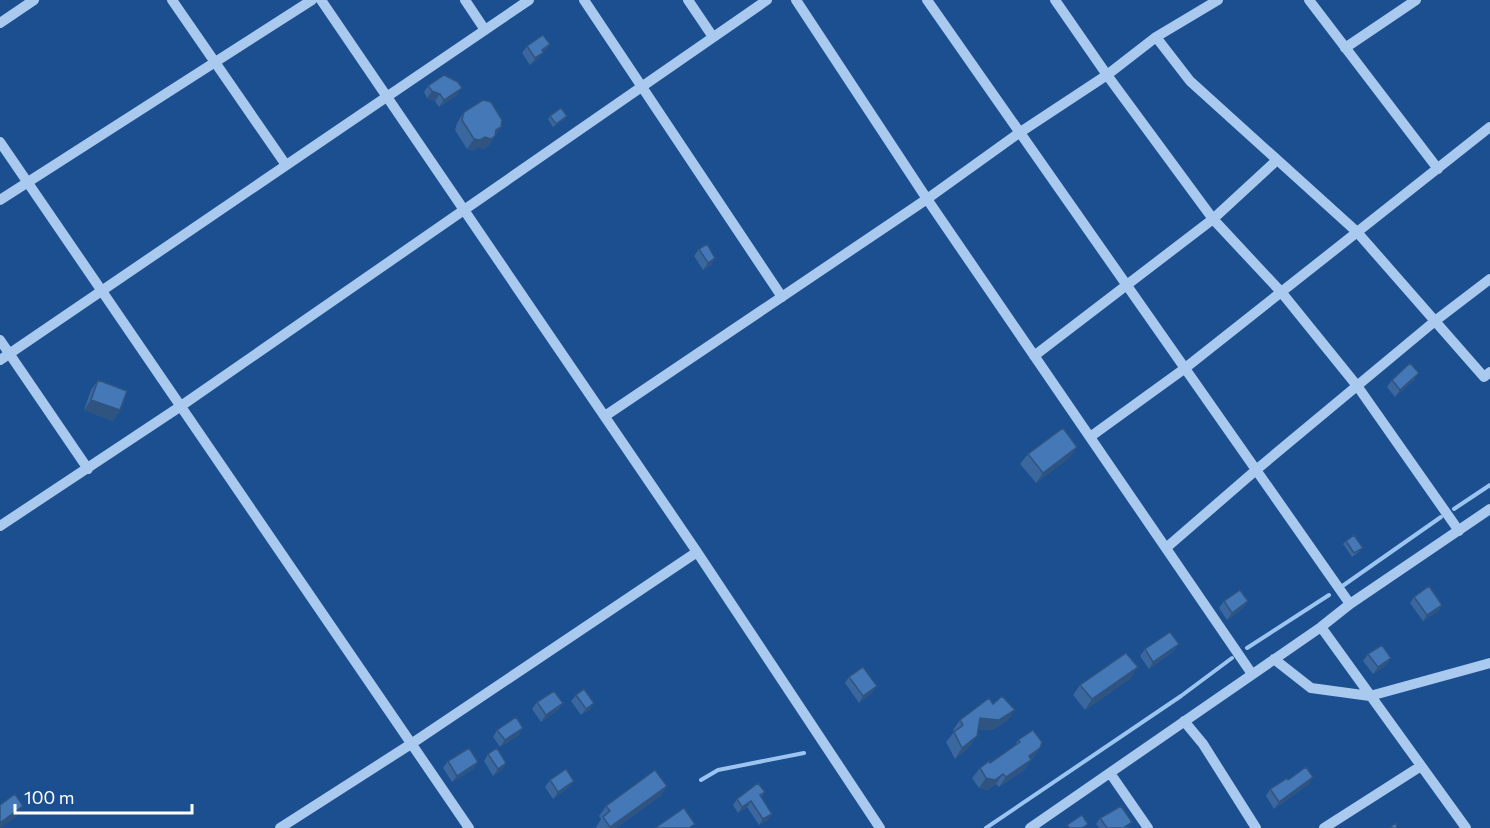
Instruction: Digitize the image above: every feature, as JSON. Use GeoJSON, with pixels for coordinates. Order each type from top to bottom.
{"type":"FeatureCollection","features":[{"type":"Feature","properties":{"kind":"street"},"geometry":{"type":"LineString","coordinates":[[0,23],[34,0]]}},
{"type":"Feature","properties":{"kind":"street"},"geometry":{"type":"LineString","coordinates":[[172,0],[286,165]]}},
{"type":"Feature","properties":{"kind":"street"},"geometry":{"type":"LineString","coordinates":[[0,200],[312,0]]}},
{"type":"Feature","properties":{"kind":"street"},"geometry":{"type":"LineString","coordinates":[[321,0],[697,552],[880,828]]}},
{"type":"Feature","properties":{"kind":"street"},"geometry":{"type":"LineString","coordinates":[[465,0],[485,30]]}},
{"type":"Feature","properties":{"kind":"street"},"geometry":{"type":"LineString","coordinates":[[5,357],[529,0]]}},
{"type":"Feature","properties":{"kind":"street"},"geometry":{"type":"LineString","coordinates":[[584,0],[782,297]]}},
{"type":"Feature","properties":{"kind":"street"},"geometry":{"type":"LineString","coordinates":[[688,0],[713,37]]}},
{"type":"Feature","properties":{"kind":"street"},"geometry":{"type":"LineString","coordinates":[[0,526],[181,406],[767,0]]}},
{"type":"Feature","properties":{"kind":"street"},"geometry":{"type":"LineString","coordinates":[[796,0],[927,199],[1252,674]]}},
{"type":"Feature","properties":{"kind":"street"},"geometry":{"type":"LineString","coordinates":[[927,0],[1350,604]]}},
{"type":"Feature","properties":{"kind":"street"},"geometry":{"type":"LineString","coordinates":[[1055,0],[1107,75],[1214,219],[1282,293],[1358,387],[1459,531]]}},
{"type":"Feature","properties":{"kind":"street"},"geometry":{"type":"LineString","coordinates":[[1194,0],[1202,11]]}},
{"type":"Feature","properties":{"kind":"street"},"geometry":{"type":"LineString","coordinates":[[605,416],[927,199],[1019,133],[1107,75],[1156,37],[1218,0]]}},
{"type":"Feature","properties":{"kind":"street"},"geometry":{"type":"LineString","coordinates":[[1309,0],[1438,169]]}},
{"type":"Feature","properties":{"kind":"street"},"geometry":{"type":"LineString","coordinates":[[1345,48],[1416,0]]}},
{"type":"Feature","properties":{"kind":"street"},"geometry":{"type":"LineString","coordinates":[[1156,37],[1190,81],[1357,232],[1484,377],[1490,372]]}},
{"type":"Feature","properties":{"kind":"street"},"geometry":{"type":"LineString","coordinates":[[1090,437],[1185,369],[1490,127]]}},
{"type":"Feature","properties":{"kind":"street"},"geometry":{"type":"LineString","coordinates":[[0,142],[469,828]]}},
{"type":"Feature","properties":{"kind":"street"},"geometry":{"type":"LineString","coordinates":[[1034,356],[1214,219],[1277,160]]}},
{"type":"Feature","properties":{"kind":"street"},"geometry":{"type":"LineString","coordinates":[[1166,548],[1435,321],[1490,279]]}},
{"type":"Feature","properties":{"kind":"street"},"geometry":{"type":"LineString","coordinates":[[0,340],[5,357],[88,469]]}},
{"type":"Feature","properties":{"kind":"street"},"geometry":{"type":"LineString","coordinates":[[1030,828],[1490,509]]}},
{"type":"Feature","properties":{"kind":"street"},"geometry":{"type":"LineString","coordinates":[[280,828],[411,744],[697,552]]}},
{"type":"Feature","properties":{"kind":"street"},"geometry":{"type":"LineString","coordinates":[[1320,627],[1466,828]]}},
{"type":"Feature","properties":{"kind":"street"},"geometry":{"type":"LineString","coordinates":[[1274,659],[1311,688],[1370,696],[1490,663]]}},
{"type":"Feature","properties":{"kind":"street"},"geometry":{"type":"LineString","coordinates":[[1184,721],[1203,744],[1256,828]]}},
{"type":"Feature","properties":{"kind":"street"},"geometry":{"type":"LineString","coordinates":[[1324,828],[1421,766]]}},
{"type":"Feature","properties":{"kind":"street"},"geometry":{"type":"LineString","coordinates":[[1110,774],[1148,828]]}},
{"type":"Feature","properties":{"kind":"building"},"geometry":{"type":"Polygon","coordinates":[[[543,35],[550,44],[542,50],[543,53],[535,58],[527,46],[543,35]]]}},
{"type":"Feature","properties":{"kind":"building"},"geometry":{"type":"Polygon","coordinates":[[[444,75],[458,82],[462,88],[444,100],[440,94],[432,91],[428,86],[444,75]]]}},
{"type":"Feature","properties":{"kind":"building"},"geometry":{"type":"Polygon","coordinates":[[[483,100],[491,102],[502,120],[501,127],[496,130],[495,136],[491,139],[485,137],[480,140],[474,139],[462,120],[464,112],[483,100]]]}},
{"type":"Feature","properties":{"kind":"building"},"geometry":{"type":"Polygon","coordinates":[[[561,108],[567,116],[556,124],[550,116],[561,108]]]}},
{"type":"Feature","properties":{"kind":"building"},"geometry":{"type":"Polygon","coordinates":[[[707,244],[715,258],[708,263],[699,249],[707,244]]]}},
{"type":"Feature","properties":{"kind":"building"},"geometry":{"type":"Polygon","coordinates":[[[1410,363],[1419,373],[1400,390],[1392,380],[1410,363]]]}},
{"type":"Feature","properties":{"kind":"building"},"geometry":{"type":"Polygon","coordinates":[[[98,380],[127,391],[120,410],[91,400],[98,380]]]}},
{"type":"Feature","properties":{"kind":"building"},"geometry":{"type":"Polygon","coordinates":[[[1063,428],[1077,447],[1043,473],[1028,454],[1063,428]]]}},
{"type":"Feature","properties":{"kind":"building"},"geometry":{"type":"Polygon","coordinates":[[[1354,535],[1363,548],[1354,553],[1346,541],[1354,535]]]}},
{"type":"Feature","properties":{"kind":"building"},"geometry":{"type":"Polygon","coordinates":[[[1429,586],[1442,605],[1427,615],[1414,597],[1429,586]]]}},
{"type":"Feature","properties":{"kind":"building"},"geometry":{"type":"Polygon","coordinates":[[[1240,590],[1248,601],[1232,613],[1224,601],[1240,590]]]}},
{"type":"Feature","properties":{"kind":"building"},"geometry":{"type":"Polygon","coordinates":[[[1170,632],[1179,644],[1153,662],[1145,649],[1170,632]]]}},
{"type":"Feature","properties":{"kind":"building"},"geometry":{"type":"Polygon","coordinates":[[[1382,645],[1391,658],[1378,667],[1368,654],[1382,645]]]}},
{"type":"Feature","properties":{"kind":"building"},"geometry":{"type":"Polygon","coordinates":[[[1126,653],[1138,667],[1092,699],[1080,685],[1126,653]]]}},
{"type":"Feature","properties":{"kind":"building"},"geometry":{"type":"Polygon","coordinates":[[[863,667],[877,686],[863,696],[849,677],[863,667]]]}},
{"type":"Feature","properties":{"kind":"building"},"geometry":{"type":"Polygon","coordinates":[[[584,689],[594,703],[586,709],[576,695],[584,689]]]}},
{"type":"Feature","properties":{"kind":"building"},"geometry":{"type":"Polygon","coordinates":[[[554,691],[563,703],[546,715],[537,702],[554,691]]]}},
{"type":"Feature","properties":{"kind":"building"},"geometry":{"type":"Polygon","coordinates":[[[1002,696],[1015,710],[999,720],[980,718],[977,736],[962,748],[954,732],[963,725],[960,720],[989,698],[993,704],[1002,696]]]}},
{"type":"Feature","properties":{"kind":"building"},"geometry":{"type":"Polygon","coordinates":[[[516,717],[523,728],[505,740],[497,730],[516,717]]]}},
{"type":"Feature","properties":{"kind":"building"},"geometry":{"type":"Polygon","coordinates":[[[1033,730],[1042,742],[1040,748],[1029,756],[1031,760],[1006,777],[1003,774],[995,780],[986,778],[980,768],[1020,742],[1018,740],[1033,730]]]}},
{"type":"Feature","properties":{"kind":"building"},"geometry":{"type":"Polygon","coordinates":[[[469,748],[478,762],[457,776],[448,761],[469,748]]]}},
{"type":"Feature","properties":{"kind":"building"},"geometry":{"type":"Polygon","coordinates":[[[497,748],[506,763],[498,769],[488,754],[497,748]]]}},
{"type":"Feature","properties":{"kind":"building"},"geometry":{"type":"Polygon","coordinates":[[[1306,767],[1313,777],[1279,802],[1270,789],[1306,767]]]}},
{"type":"Feature","properties":{"kind":"building"},"geometry":{"type":"Polygon","coordinates":[[[566,769],[574,781],[558,792],[550,780],[566,769]]]}},
{"type":"Feature","properties":{"kind":"building"},"geometry":{"type":"Polygon","coordinates":[[[655,770],[667,786],[610,827],[603,817],[610,811],[606,806],[655,770]]]}},
{"type":"Feature","properties":{"kind":"building"},"geometry":{"type":"Polygon","coordinates":[[[758,783],[765,792],[760,795],[772,814],[763,819],[751,801],[742,807],[737,799],[758,783]]]}},
{"type":"Feature","properties":{"kind":"building"},"geometry":{"type":"Polygon","coordinates":[[[15,794],[23,806],[0,823],[0,805],[15,794]]]}},
{"type":"Feature","properties":{"kind":"building"},"geometry":{"type":"Polygon","coordinates":[[[1121,806],[1132,822],[1123,828],[1107,828],[1100,818],[1121,806]]]}},
{"type":"Feature","properties":{"kind":"building"},"geometry":{"type":"Polygon","coordinates":[[[684,808],[695,824],[689,828],[655,828],[684,808]]]}},
{"type":"Feature","properties":{"kind":"building"},"geometry":{"type":"Polygon","coordinates":[[[1082,815],[1088,824],[1082,828],[1070,828],[1067,825],[1082,815]]]}},
{"type":"Feature","properties":{"kind":"waterway"},"geometry":{"type":"LineString","coordinates":[[1454,509],[1490,485]]}},
{"type":"Feature","properties":{"kind":"waterway"},"geometry":{"type":"LineString","coordinates":[[1341,587],[1441,517]]}},
{"type":"Feature","properties":{"kind":"waterway"},"geometry":{"type":"LineString","coordinates":[[1247,648],[1329,595]]}},
{"type":"Feature","properties":{"kind":"waterway"},"geometry":{"type":"LineString","coordinates":[[986,828],[1181,696],[1232,658]]}},
{"type":"Feature","properties":{"kind":"waterway"},"geometry":{"type":"LineString","coordinates":[[701,780],[718,770],[804,753]]}}]}
